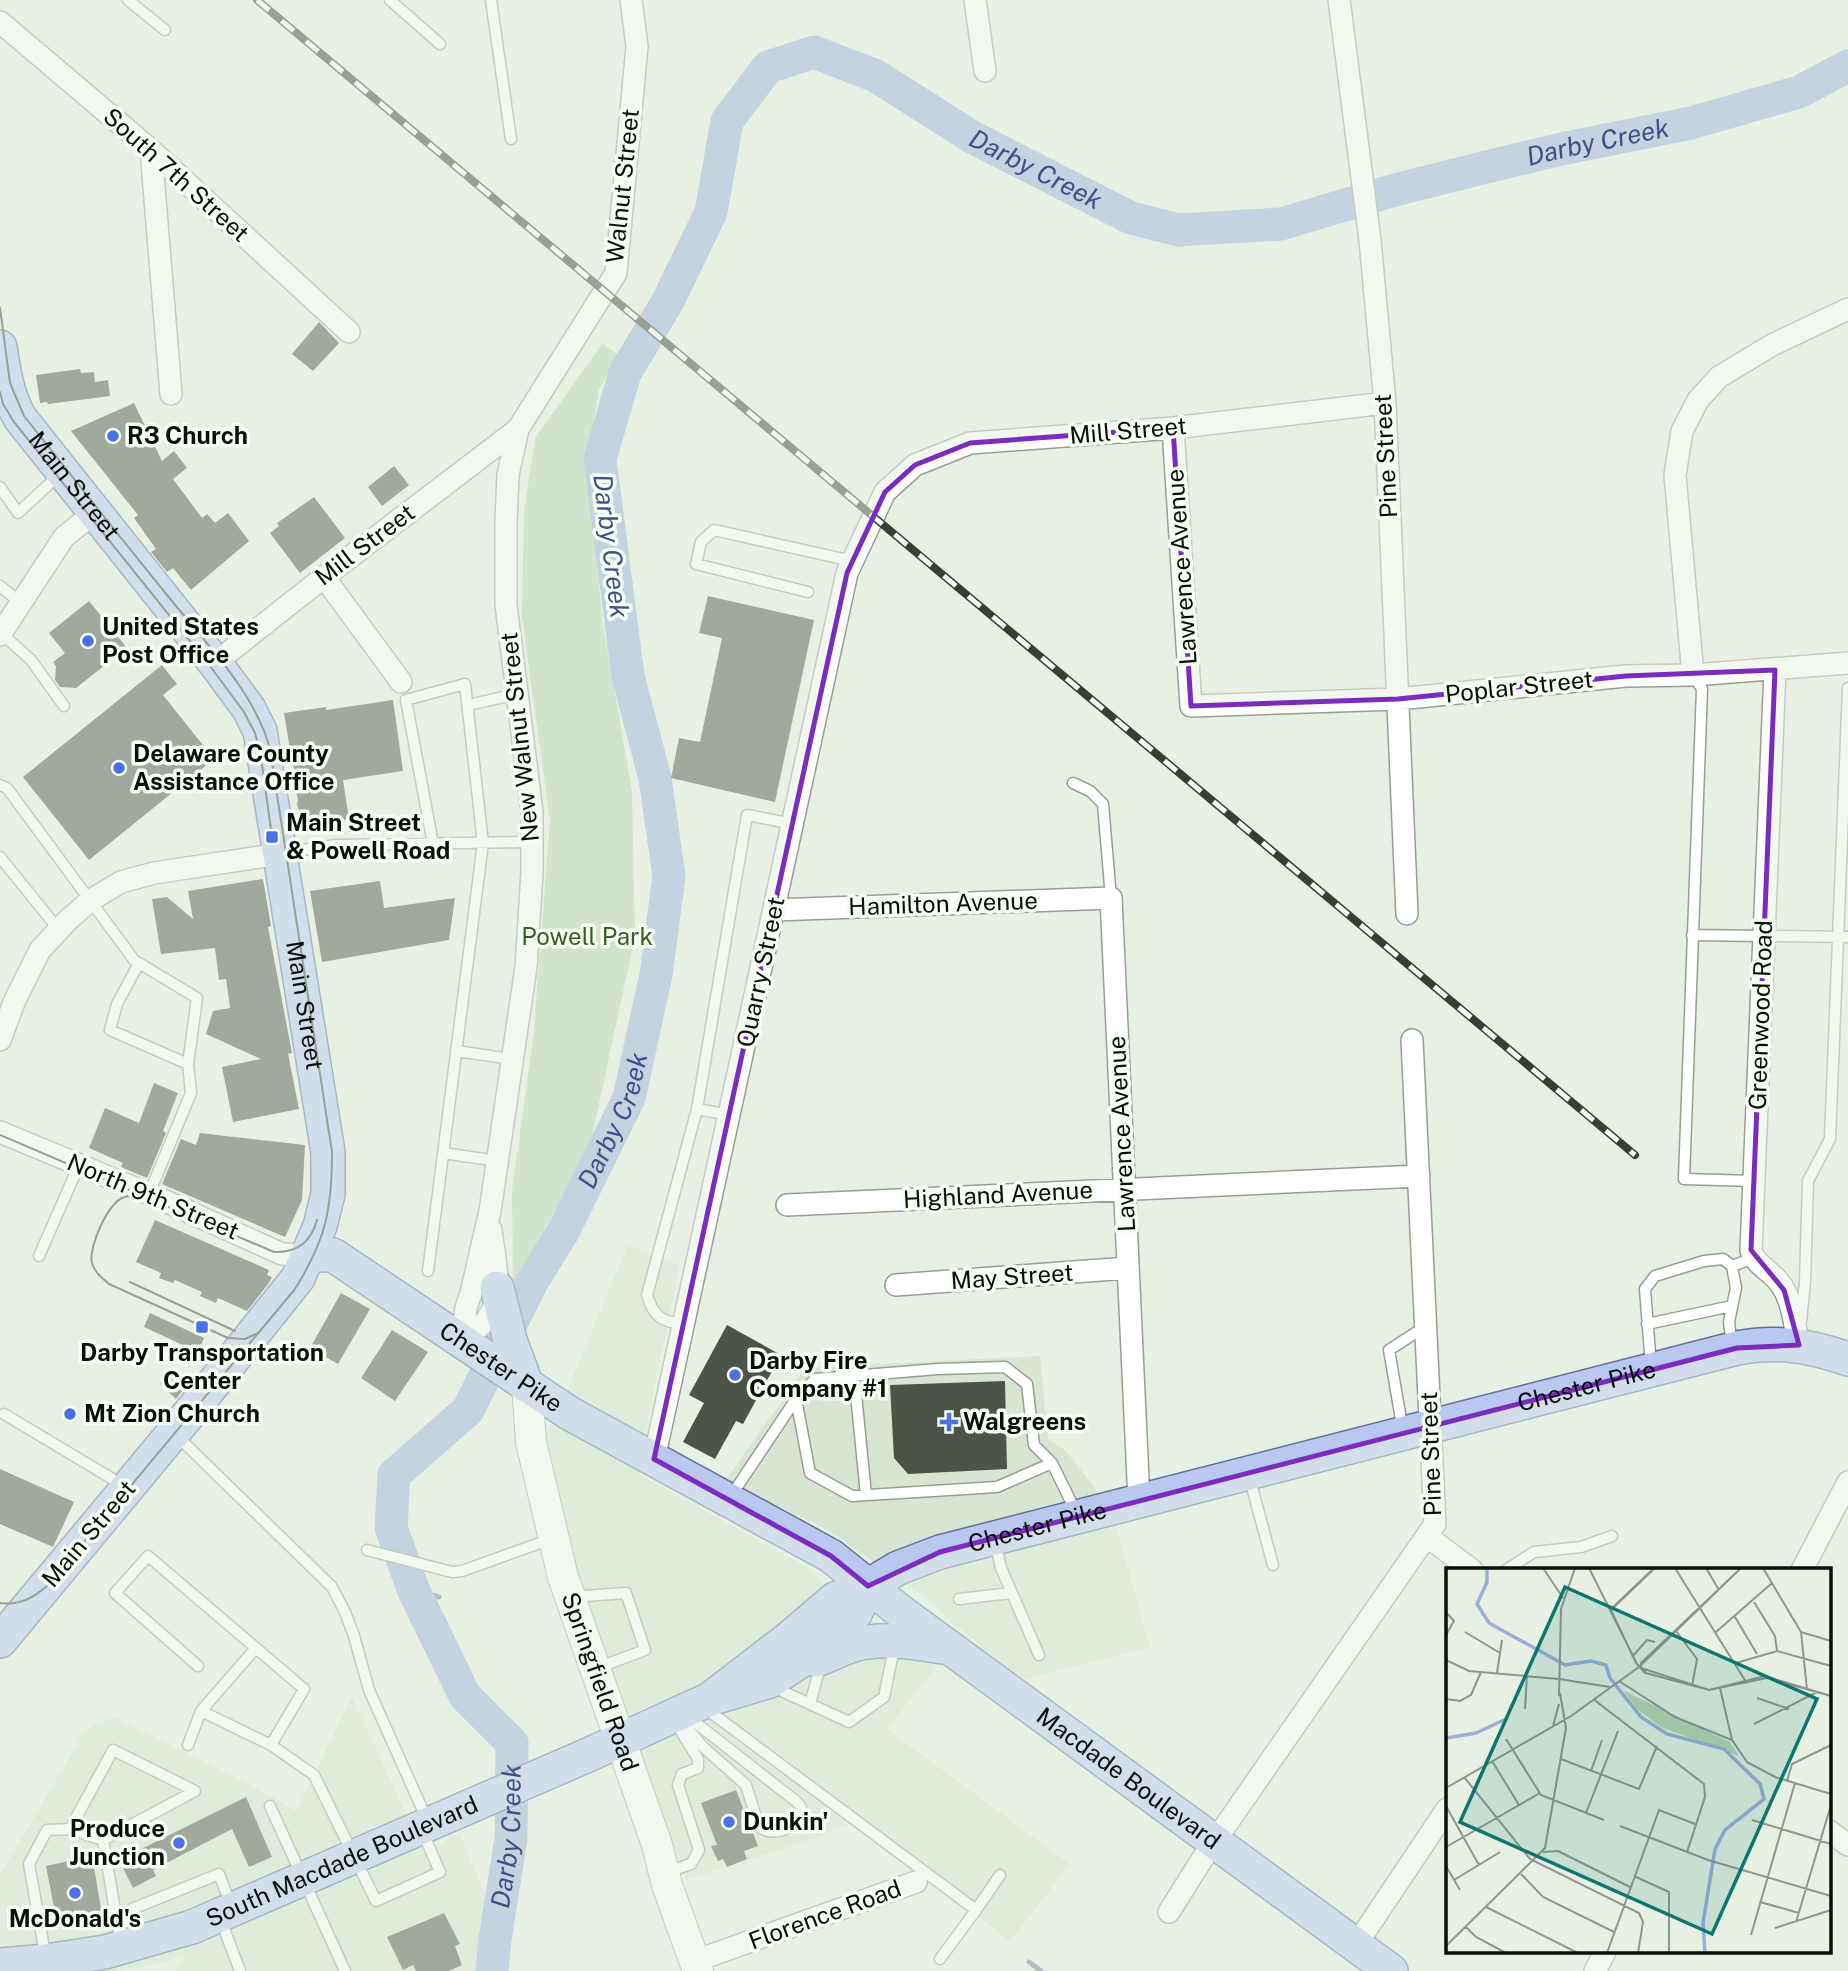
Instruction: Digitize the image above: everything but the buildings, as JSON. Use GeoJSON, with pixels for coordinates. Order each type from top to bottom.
{"type":"FeatureCollection","features":[{"type":"Feature","properties":{"kind":"main road","name":"Main Street"},"geometry":{"type":"LineString","coordinates":[[0,347],[5,401],[215,663],[249,709],[260,731],[328,1152],[328,1194],[320,1226],[298,1278],[126,1490],[11,1611],[0,1641]]}},
{"type":"Feature","properties":{"kind":"main road","name":"Chester Pike"},"geometry":{"type":"LineString","coordinates":[[309,1255],[333,1255],[569,1413],[831,1556],[868,1586],[912,1562],[994,1538],[1732,1349],[1761,1344],[1798,1345],[1848,1359]]}},
{"type":"Feature","properties":{"kind":"main road"},"geometry":{"type":"LineString","coordinates":[[500,1302],[527,1386]]}},
{"type":"Feature","properties":{"kind":"main road","name":"South Macdade Boulevard"},"geometry":{"type":"LineString","coordinates":[[0,1965],[64,1963],[132,1945],[226,1914],[688,1709],[774,1678],[813,1653],[855,1614],[868,1586]]}},
{"type":"Feature","properties":{"kind":"main road","name":"South Macdade Boulevard"},"geometry":{"type":"LineString","coordinates":[[688,1709],[788,1639],[835,1599],[868,1586]]}},
{"type":"Feature","properties":{"kind":"main road","name":"Macdade Boulevard"},"geometry":{"type":"LineString","coordinates":[[868,1586],[1391,1971]]}},
{"type":"Feature","properties":{"kind":"main road"},"geometry":{"type":"LineString","coordinates":[[774,1678],[857,1645],[877,1641],[950,1648]]}},
{"type":"Feature","properties":{"kind":"street","name":"Walnut Street"},"geometry":{"type":"LineString","coordinates":[[518,429],[616,273],[637,46],[631,0]]}},
{"type":"Feature","properties":{"kind":"street"},"geometry":{"type":"LineString","coordinates":[[975,0],[985,71]]}},
{"type":"Feature","properties":{"kind":"street","name":"Pine Street"},"geometry":{"type":"LineString","coordinates":[[1339,0],[1370,240],[1385,403],[1407,914]]}},
{"type":"Feature","properties":{"kind":"street","name":"South 7th Street"},"geometry":{"type":"LineString","coordinates":[[0,22],[151,150],[349,332]]}},
{"type":"Feature","properties":{"kind":"street"},"geometry":{"type":"LineString","coordinates":[[151,150],[171,394]]}},
{"type":"Feature","properties":{"kind":"street"},"geometry":{"type":"LineString","coordinates":[[1693,675],[1675,475],[1682,431],[1698,400],[1719,377],[1772,345],[1848,309]]}},
{"type":"Feature","properties":{"kind":"street","name":"Mill Street"},"geometry":{"type":"LineString","coordinates":[[885,492],[915,465],[970,443],[1173,428],[1385,403]]}},
{"type":"Feature","properties":{"kind":"street","name":"Lawrence Avenue"},"geometry":{"type":"LineString","coordinates":[[1173,428],[1191,706]]}},
{"type":"Feature","properties":{"kind":"street","name":"Mill Street"},"geometry":{"type":"LineString","coordinates":[[215,663],[518,429]]}},
{"type":"Feature","properties":{"kind":"street","name":"New Walnut Street"},"geometry":{"type":"LineString","coordinates":[[472,1348],[466,1308],[490,1211],[526,967],[533,812],[506,605],[508,475],[518,429]]}},
{"type":"Feature","properties":{"kind":"street","name":"Quarry Street"},"geometry":{"type":"LineString","coordinates":[[654,1459],[847,573],[885,492]]}},
{"type":"Feature","properties":{"kind":"street"},"geometry":{"type":"LineString","coordinates":[[0,633],[64,537],[94,513]]}},
{"type":"Feature","properties":{"kind":"street"},"geometry":{"type":"LineString","coordinates":[[324,577],[404,691]]}},
{"type":"Feature","properties":{"kind":"street","name":"Poplar Street"},"geometry":{"type":"LineString","coordinates":[[1191,706],[1398,699],[1626,677],[1775,670],[1848,663]]}},
{"type":"Feature","properties":{"kind":"street","name":"Greenwood Road"},"geometry":{"type":"LineString","coordinates":[[1754,1258],[1751,1250],[1775,670]]}},
{"type":"Feature","properties":{"kind":"street"},"geometry":{"type":"LineString","coordinates":[[0,1040],[15,1000],[40,950],[91,900],[121,882],[154,873],[280,854]]}},
{"type":"Feature","properties":{"kind":"street","name":"Lawrence Avenue"},"geometry":{"type":"LineString","coordinates":[[1111,898],[1139,1501]]}},
{"type":"Feature","properties":{"kind":"street","name":"Hamilton Avenue"},"geometry":{"type":"LineString","coordinates":[[774,909],[1111,898]]}},
{"type":"Feature","properties":{"kind":"street","name":"Pine Street"},"geometry":{"type":"LineString","coordinates":[[1169,1912],[1436,1524],[1417,1430],[1426,1326],[1412,1040]]}},
{"type":"Feature","properties":{"kind":"street","name":"North 9th Street"},"geometry":{"type":"LineString","coordinates":[[0,1132],[149,1194],[282,1254],[309,1255]]}},
{"type":"Feature","properties":{"kind":"street","name":"Highland Avenue"},"geometry":{"type":"LineString","coordinates":[[787,1205],[1419,1177]]}},
{"type":"Feature","properties":{"kind":"street","name":"New Walnut Street"},"geometry":{"type":"LineString","coordinates":[[472,1348],[487,1319],[500,1302],[490,1211]]}},
{"type":"Feature","properties":{"kind":"street"},"geometry":{"type":"LineString","coordinates":[[1754,1258],[1779,1281],[1784,1290],[1789,1301],[1798,1345]]}},
{"type":"Feature","properties":{"kind":"street","name":"May Street"},"geometry":{"type":"LineString","coordinates":[[895,1285],[1128,1268]]}},
{"type":"Feature","properties":{"kind":"street","name":"Springfield Road"},"geometry":{"type":"LineString","coordinates":[[527,1386],[531,1442],[569,1597],[657,1845],[696,1966]]}},
{"type":"Feature","properties":{"kind":"street"},"geometry":{"type":"LineString","coordinates":[[1803,1568],[1848,1482]]}},
{"type":"Feature","properties":{"kind":"street"},"geometry":{"type":"LineString","coordinates":[[1427,1537],[1469,1568]]}},
{"type":"Feature","properties":{"kind":"street"},"geometry":{"type":"LineString","coordinates":[[1356,1945],[1446,1810]]}},
{"type":"Feature","properties":{"kind":"street"},"geometry":{"type":"LineString","coordinates":[[1830,1832],[1848,1845]]}},
{"type":"Feature","properties":{"kind":"street","name":"Florence Road"},"geometry":{"type":"LineString","coordinates":[[696,1966],[916,1882]]}},
{"type":"Feature","properties":{"kind":"street"},"geometry":{"type":"LineString","coordinates":[[1595,1971],[1604,1954]]}},
{"type":"Feature","properties":{"kind":"lane"},"geometry":{"type":"LineString","coordinates":[[128,0],[165,30]]}},
{"type":"Feature","properties":{"kind":"lane"},"geometry":{"type":"LineString","coordinates":[[390,0],[440,44]]}},
{"type":"Feature","properties":{"kind":"lane"},"geometry":{"type":"LineString","coordinates":[[491,0],[511,139]]}},
{"type":"Feature","properties":{"kind":"lane"},"geometry":{"type":"LineString","coordinates":[[0,487],[19,513],[62,472]]}},
{"type":"Feature","properties":{"kind":"lane"},"geometry":{"type":"LineString","coordinates":[[808,592],[696,564],[701,542],[714,530],[852,561]]}},
{"type":"Feature","properties":{"kind":"lane"},"geometry":{"type":"LineString","coordinates":[[0,586],[21,603]]}},
{"type":"Feature","properties":{"kind":"lane"},"geometry":{"type":"LineString","coordinates":[[0,633],[31,660],[64,706]]}},
{"type":"Feature","properties":{"kind":"lane"},"geometry":{"type":"LineString","coordinates":[[1693,675],[1702,689],[1684,1179],[1754,1181]]}},
{"type":"Feature","properties":{"kind":"lane"},"geometry":{"type":"LineString","coordinates":[[428,1271],[483,843],[465,684],[404,691],[433,844]]}},
{"type":"Feature","properties":{"kind":"lane"},"geometry":{"type":"LineString","coordinates":[[1798,1345],[1805,1280],[1808,1181],[1830,1139],[1843,937],[1848,688]]}},
{"type":"Feature","properties":{"kind":"lane"},"geometry":{"type":"LineString","coordinates":[[468,705],[517,694]]}},
{"type":"Feature","properties":{"kind":"lane","name":"Lawrence Avenue"},"geometry":{"type":"LineString","coordinates":[[1073,783],[1090,791],[1102,804],[1111,898]]}},
{"type":"Feature","properties":{"kind":"lane"},"geometry":{"type":"LineString","coordinates":[[0,785],[7,788],[134,960],[197,998],[188,1064],[191,1093],[149,1194]]}},
{"type":"Feature","properties":{"kind":"lane"},"geometry":{"type":"LineString","coordinates":[[684,1325],[663,1322],[651,1308],[647,1295],[697,1109],[747,815],[793,824]]}},
{"type":"Feature","properties":{"kind":"lane"},"geometry":{"type":"LineString","coordinates":[[280,854],[336,845],[532,842]]}},
{"type":"Feature","properties":{"kind":"lane"},"geometry":{"type":"LineString","coordinates":[[0,857],[59,930]]}},
{"type":"Feature","properties":{"kind":"lane"},"geometry":{"type":"LineString","coordinates":[[1692,935],[1843,937]]}},
{"type":"Feature","properties":{"kind":"lane"},"geometry":{"type":"LineString","coordinates":[[139,963],[117,1004],[110,1030],[188,1064]]}},
{"type":"Feature","properties":{"kind":"lane"},"geometry":{"type":"LineString","coordinates":[[456,1051],[512,1059]]}},
{"type":"Feature","properties":{"kind":"lane"},"geometry":{"type":"LineString","coordinates":[[697,1109],[730,1115]]}},
{"type":"Feature","properties":{"kind":"lane"},"geometry":{"type":"LineString","coordinates":[[443,1153],[497,1161]]}},
{"type":"Feature","properties":{"kind":"lane"},"geometry":{"type":"LineString","coordinates":[[39,1256],[79,1165]]}},
{"type":"Feature","properties":{"kind":"lane"},"geometry":{"type":"LineString","coordinates":[[1732,1266],[1754,1258]]}},
{"type":"Feature","properties":{"kind":"lane"},"geometry":{"type":"LineString","coordinates":[[1651,1370],[1644,1289],[1655,1276],[1704,1261],[1723,1259],[1732,1266],[1736,1288],[1729,1322],[1732,1349]]}},
{"type":"Feature","properties":{"kind":"lane"},"geometry":{"type":"LineString","coordinates":[[1647,1324],[1732,1306]]}},
{"type":"Feature","properties":{"kind":"lane"},"geometry":{"type":"LineString","coordinates":[[1417,1430],[1389,1350],[1426,1326]]}},
{"type":"Feature","properties":{"kind":"lane"},"geometry":{"type":"LineString","coordinates":[[728,1500],[796,1399],[816,1379],[854,1374],[1004,1367],[1027,1384],[1034,1445],[1052,1463],[1078,1517]]}},
{"type":"Feature","properties":{"kind":"lane"},"geometry":{"type":"LineString","coordinates":[[854,1374],[866,1495]]}},
{"type":"Feature","properties":{"kind":"lane"},"geometry":{"type":"LineString","coordinates":[[796,1399],[810,1473],[852,1496],[997,1487],[1052,1463]]}},
{"type":"Feature","properties":{"kind":"lane"},"geometry":{"type":"LineString","coordinates":[[4,1414],[111,1478],[126,1490]]}},
{"type":"Feature","properties":{"kind":"lane"},"geometry":{"type":"LineString","coordinates":[[173,1433],[315,1570],[335,1593],[354,1636],[369,1690],[425,1827],[440,1872],[376,1901],[314,1775],[271,1745],[201,1711]]}},
{"type":"Feature","properties":{"kind":"lane"},"geometry":{"type":"LineString","coordinates":[[1248,1473],[1273,1565]]}},
{"type":"Feature","properties":{"kind":"lane"},"geometry":{"type":"LineString","coordinates":[[1509,1568],[1534,1552],[1581,1547],[1612,1536]]}},
{"type":"Feature","properties":{"kind":"lane"},"geometry":{"type":"LineString","coordinates":[[367,1550],[452,1572],[472,1569],[554,1538]]}},
{"type":"Feature","properties":{"kind":"lane"},"geometry":{"type":"LineString","coordinates":[[994,1538],[1000,1568],[1040,1655]]}},
{"type":"Feature","properties":{"kind":"lane"},"geometry":{"type":"LineString","coordinates":[[198,1666],[115,1593],[148,1556],[304,1689],[271,1745]]}},
{"type":"Feature","properties":{"kind":"lane"},"geometry":{"type":"LineString","coordinates":[[959,1599],[1011,1592]]}},
{"type":"Feature","properties":{"kind":"lane"},"geometry":{"type":"LineString","coordinates":[[569,1597],[626,1594],[645,1650],[595,1669]]}},
{"type":"Feature","properties":{"kind":"lane"},"geometry":{"type":"LineString","coordinates":[[774,1678],[810,1704],[849,1722],[884,1697],[896,1641]]}},
{"type":"Feature","properties":{"kind":"lane"},"geometry":{"type":"LineString","coordinates":[[188,1745],[201,1711],[255,1649]]}},
{"type":"Feature","properties":{"kind":"lane"},"geometry":{"type":"LineString","coordinates":[[810,1704],[822,1658]]}},
{"type":"Feature","properties":{"kind":"lane"},"geometry":{"type":"LineString","coordinates":[[688,1709],[797,1802],[801,1807],[797,1821],[789,1828],[775,1831],[759,1827],[746,1785],[702,1746],[688,1709]]}},
{"type":"Feature","properties":{"kind":"lane"},"geometry":{"type":"LineString","coordinates":[[664,1872],[691,1864],[699,1850],[678,1785],[682,1774],[698,1768],[688,1709]]}},
{"type":"Feature","properties":{"kind":"lane"},"geometry":{"type":"LineString","coordinates":[[688,1709],[976,1910]]}},
{"type":"Feature","properties":{"kind":"lane"},"geometry":{"type":"LineString","coordinates":[[64,1963],[29,1864],[47,1830],[70,1829],[103,1840],[195,1791],[113,1750],[70,1829]]}},
{"type":"Feature","properties":{"kind":"lane"},"geometry":{"type":"LineString","coordinates":[[270,1806],[345,1971]]}},
{"type":"Feature","properties":{"kind":"lane"},"geometry":{"type":"LineString","coordinates":[[103,1840],[132,1945]]}},
{"type":"Feature","properties":{"kind":"lane"},"geometry":{"type":"LineString","coordinates":[[940,1959],[1000,1875]]}},
{"type":"Feature","properties":{"kind":"lane"},"geometry":{"type":"LineString","coordinates":[[226,1914],[240,1971]]}},
{"type":"Feature","properties":{"kind":"highlighted area"},"geometry":{"type":"Polygon","coordinates":[[[1173,428],[1191,706],[1398,699],[1626,676],[1775,670],[1751,1250],[1784,1290],[1799,1345],[1737,1348],[940,1552],[868,1586],[831,1556],[654,1459],[847,573],[885,492],[915,465],[970,443],[1173,428]]]}},
{"type":"Feature","properties":{"kind":"shaded area"},"geometry":{"type":"Polygon","coordinates":[[[628,1245],[680,1265],[638,1474],[812,1570],[835,1599],[877,1641],[922,1656],[937,1667],[887,1729],[1070,1864],[1010,1941],[854,1822],[794,1845],[686,1880],[577,1575],[544,1437],[560,1407],[628,1245]]]}},
{"type":"Feature","properties":{"kind":"shaded area"},"geometry":{"type":"Polygon","coordinates":[[[1040,1356],[1048,1439],[1066,1451],[1094,1487],[1118,1533],[1150,1647],[1019,1681],[928,1600],[828,1530],[725,1481],[805,1368],[1040,1356]]]}},
{"type":"Feature","properties":{"kind":"shaded area"},"geometry":{"type":"Polygon","coordinates":[[[352,1697],[423,1851],[460,1834],[487,1900],[480,1971],[175,1971],[183,1957],[123,1971],[0,1971],[0,1875],[86,1729],[114,1717],[257,1788],[296,1811],[352,1697]]]}},
{"type":"Feature","properties":{"kind":"green space","name":"Powell Park"},"geometry":{"type":"Polygon","coordinates":[[[602,344],[621,356],[599,389],[588,457],[602,619],[632,791],[635,936],[589,1150],[513,1285],[512,1190],[533,1040],[550,821],[522,617],[524,512],[535,438],[602,344]]]}},
{"type":"Feature","properties":{"kind":"waterway","name":"Darby Creek"},"geometry":{"type":"LineString","coordinates":[[492,1971],[511,1839],[512,1743],[465,1696],[413,1589],[391,1527],[394,1475],[468,1410],[532,1282],[564,1230],[629,1098],[656,975],[669,876],[655,778],[628,676],[600,459],[625,373],[668,301],[711,212],[727,121],[768,67],[814,52],[876,76],[972,137],[1131,218],[1178,230],[1281,224],[1402,188],[1486,167],[1691,123],[1799,92],[1848,66]]}},
{"type":"Feature","properties":{"kind":"waterway"},"geometry":{"type":"LineString","coordinates":[[413,1589],[439,1597]]}},
{"type":"Feature","properties":{"kind":"waterway"},"geometry":{"type":"LineString","coordinates":[[1029,1962],[1041,1971]]}},
{"type":"Feature","properties":{"kind":"tram line"},"geometry":{"type":"LineString","coordinates":[[0,308],[10,383],[24,416],[227,668],[241,687],[263,728],[270,749],[332,1152],[331,1191],[325,1224],[314,1255],[295,1289],[48,1585],[26,1600],[0,1603]]}},
{"type":"Feature","properties":{"kind":"tram line"},"geometry":{"type":"LineString","coordinates":[[0,392],[3,404],[14,422],[244,712],[255,733],[260,751],[271,829]]}},
{"type":"Feature","properties":{"kind":"tram line"},"geometry":{"type":"LineString","coordinates":[[0,1135],[274,1252],[290,1251],[302,1245],[317,1220]]}},
{"type":"Feature","properties":{"kind":"tram line"},"geometry":{"type":"LineString","coordinates":[[140,1196],[128,1196],[118,1201],[100,1226],[92,1256],[93,1267],[99,1275],[109,1284],[228,1338],[245,1339],[258,1333]]}},
{"type":"Feature","properties":{"kind":"tram line"},"geometry":{"type":"LineString","coordinates":[[130,1282],[235,1331]]}},
{"type":"Feature","properties":{"kind":"railway"},"geometry":{"type":"LineString","coordinates":[[257,0],[1635,1155]]}},
{"type":"Feature","properties":{"kind":"place","name":"R3 Church"},"geometry":{"type":"Point","coordinates":[113,436]}},
{"type":"Feature","properties":{"kind":"place","name":"United States Post Office"},"geometry":{"type":"Point","coordinates":[88,641]}},
{"type":"Feature","properties":{"kind":"place","name":"Delaware County Assistance Office"},"geometry":{"type":"Point","coordinates":[119,768]}},
{"type":"Feature","properties":{"kind":"place","name":"Main Street & Powell Road"},"geometry":{"type":"Point","coordinates":[272,837]}},
{"type":"Feature","properties":{"kind":"place","name":"Darby Transportation Center"},"geometry":{"type":"Point","coordinates":[202,1327]}},
{"type":"Feature","properties":{"kind":"place","name":"Darby Fire Company #1"},"geometry":{"type":"Point","coordinates":[735,1375]}},
{"type":"Feature","properties":{"kind":"place","name":"Mt Zion Church"},"geometry":{"type":"Point","coordinates":[70,1414]}},
{"type":"Feature","properties":{"kind":"place","name":"Walgreens"},"geometry":{"type":"Point","coordinates":[949,1422]}},
{"type":"Feature","properties":{"kind":"place","name":"Dunkin'"},"geometry":{"type":"Point","coordinates":[729,1822]}},
{"type":"Feature","properties":{"kind":"place","name":"Produce Junction"},"geometry":{"type":"Point","coordinates":[179,1843]}},
{"type":"Feature","properties":{"kind":"place","name":"McDonald's"},"geometry":{"type":"Point","coordinates":[75,1893]}}]}
